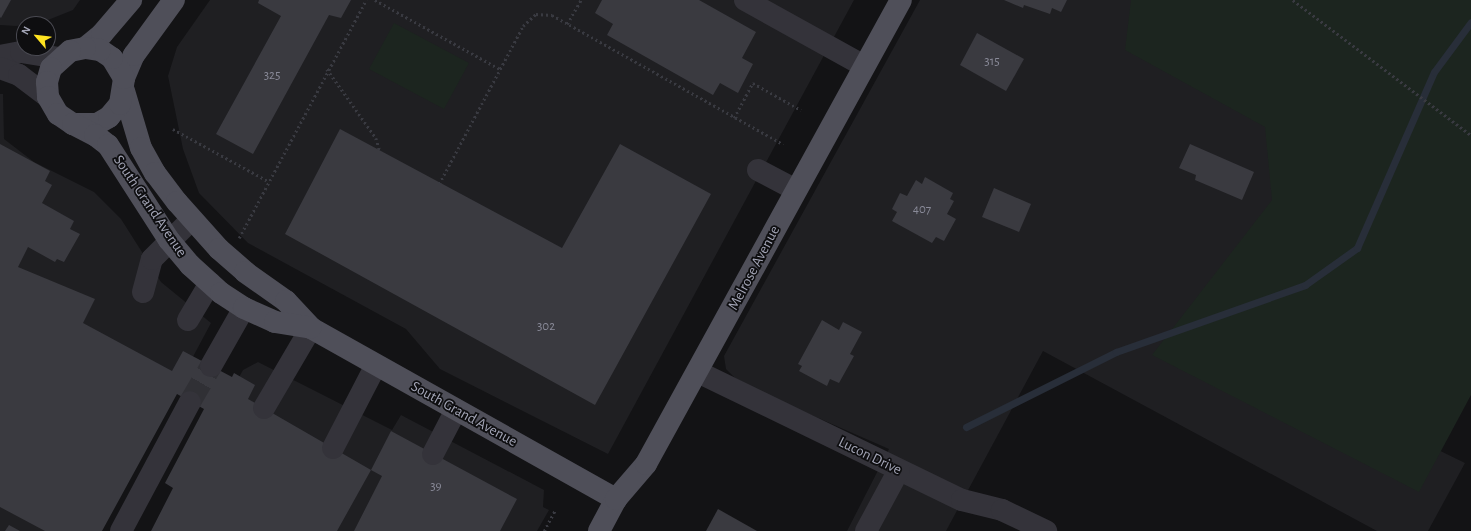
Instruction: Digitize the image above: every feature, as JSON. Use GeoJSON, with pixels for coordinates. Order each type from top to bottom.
{"type":"FeatureCollection","features":[{"type":"Feature","properties":{"kind":"main road"},"geometry":{"type":"LineString","coordinates":[[85,48],[102,34],[131,0]]}},
{"type":"Feature","properties":{"kind":"main road"},"geometry":{"type":"LineString","coordinates":[[124,85],[112,58],[100,50],[85,48],[70,51],[60,58],[51,68],[47,82],[48,97],[58,114],[74,124],[89,125],[109,117],[120,104],[124,85],[134,55],[174,0]]}},
{"type":"Feature","properties":{"kind":"main road","name":"Melrose Avenue"},"geometry":{"type":"LineString","coordinates":[[598,531],[616,499],[646,464],[698,372],[901,0]]}},
{"type":"Feature","properties":{"kind":"main road","name":"South Grand Avenue"},"geometry":{"type":"LineString","coordinates":[[124,85],[141,148],[155,173],[191,220],[244,272],[286,301],[311,328],[376,366],[616,499]]}},
{"type":"Feature","properties":{"kind":"main road","name":"South Grand Avenue"},"geometry":{"type":"LineString","coordinates":[[74,124],[108,145],[169,240],[190,265],[210,283],[244,308],[274,322],[311,328]]}},
{"type":"Feature","properties":{"kind":"street"},"geometry":{"type":"LineString","coordinates":[[745,0],[864,66]]}},
{"type":"Feature","properties":{"kind":"street"},"geometry":{"type":"LineString","coordinates":[[0,56],[21,52],[60,58]]}},
{"type":"Feature","properties":{"kind":"street"},"geometry":{"type":"LineString","coordinates":[[0,68],[20,75],[48,97]]}},
{"type":"Feature","properties":{"kind":"street"},"geometry":{"type":"LineString","coordinates":[[758,170],[796,190]]}},
{"type":"Feature","properties":{"kind":"street"},"geometry":{"type":"LineString","coordinates":[[143,292],[152,259],[169,240],[191,220]]}},
{"type":"Feature","properties":{"kind":"street"},"geometry":{"type":"LineString","coordinates":[[188,320],[210,283]]}},
{"type":"Feature","properties":{"kind":"street"},"geometry":{"type":"LineString","coordinates":[[211,366],[244,308]]}},
{"type":"Feature","properties":{"kind":"street"},"geometry":{"type":"LineString","coordinates":[[264,408],[311,328]]}},
{"type":"Feature","properties":{"kind":"street"},"geometry":{"type":"LineString","coordinates":[[333,448],[376,366]]}},
{"type":"Feature","properties":{"kind":"street","name":"Lucon Drive"},"geometry":{"type":"LineString","coordinates":[[698,372],[962,500],[1002,510],[1046,531]]}},
{"type":"Feature","properties":{"kind":"street"},"geometry":{"type":"LineString","coordinates":[[121,531],[190,402]]}},
{"type":"Feature","properties":{"kind":"street"},"geometry":{"type":"LineString","coordinates":[[433,454],[456,410]]}},
{"type":"Feature","properties":{"kind":"street"},"geometry":{"type":"LineString","coordinates":[[866,531],[899,470]]}},
{"type":"Feature","properties":{"kind":"path"},"geometry":{"type":"LineString","coordinates":[[238,240],[327,69],[366,0]]}},
{"type":"Feature","properties":{"kind":"path"},"geometry":{"type":"LineString","coordinates":[[375,0],[500,69]]}},
{"type":"Feature","properties":{"kind":"path"},"geometry":{"type":"LineString","coordinates":[[567,24],[581,0]]}},
{"type":"Feature","properties":{"kind":"path"},"geometry":{"type":"LineString","coordinates":[[1293,0],[1471,135]]}},
{"type":"Feature","properties":{"kind":"path"},"geometry":{"type":"LineString","coordinates":[[439,184],[500,69],[530,17],[544,13],[567,24],[783,144]]}},
{"type":"Feature","properties":{"kind":"path"},"geometry":{"type":"LineString","coordinates":[[327,69],[376,138],[380,151]]}},
{"type":"Feature","properties":{"kind":"path"},"geometry":{"type":"LineString","coordinates":[[734,118],[753,83],[801,110]]}},
{"type":"Feature","properties":{"kind":"path"},"geometry":{"type":"LineString","coordinates":[[173,128],[268,181]]}},
{"type":"Feature","properties":{"kind":"path"},"geometry":{"type":"LineString","coordinates":[[544,531],[555,510]]}},
{"type":"Feature","properties":{"kind":"shaded area"},"geometry":{"type":"Polygon","coordinates":[[[0,0],[80,0],[73,10],[56,17],[16,16],[16,26],[0,25],[0,0]]]}},
{"type":"Feature","properties":{"kind":"shaded area"},"geometry":{"type":"Polygon","coordinates":[[[210,0],[854,0],[608,454],[440,369],[406,329],[248,243],[199,193],[183,149],[168,76],[177,47],[210,0]]]}},
{"type":"Feature","properties":{"kind":"shaded area"},"geometry":{"type":"Polygon","coordinates":[[[920,0],[1471,0],[1420,441],[1465,463],[1428,531],[1377,531],[1043,351],[946,531],[847,531],[889,449],[777,400],[735,378],[726,369],[724,356],[920,0]]]}},
{"type":"Feature","properties":{"kind":"shaded area"},"geometry":{"type":"Polygon","coordinates":[[[1131,0],[1471,0],[1471,395],[1419,492],[1152,355],[1272,200],[1265,127],[1125,50],[1131,0]]]}},
{"type":"Feature","properties":{"kind":"shaded area"},"geometry":{"type":"Polygon","coordinates":[[[394,23],[469,63],[444,109],[369,69],[394,23]]]}},
{"type":"Feature","properties":{"kind":"shaded area"},"geometry":{"type":"Polygon","coordinates":[[[0,94],[3,94],[4,139],[34,162],[94,192],[121,219],[161,282],[211,323],[100,531],[0,531],[0,94]]]}},
{"type":"Feature","properties":{"kind":"shaded area"},"geometry":{"type":"Polygon","coordinates":[[[258,362],[392,430],[401,415],[544,490],[543,507],[549,510],[537,531],[155,531],[243,370],[258,362]]]}},
{"type":"Feature","properties":{"kind":"building"},"geometry":{"type":"Polygon","coordinates":[[[0,0],[11,0],[1,18],[0,17],[0,0]]]}},
{"type":"Feature","properties":{"kind":"building"},"geometry":{"type":"Polygon","coordinates":[[[259,0],[351,0],[341,18],[329,15],[253,154],[216,134],[281,16],[258,3],[259,0]]]}},
{"type":"Feature","properties":{"kind":"building"},"geometry":{"type":"Polygon","coordinates":[[[602,0],[699,0],[756,32],[742,58],[753,64],[738,93],[720,83],[713,95],[607,35],[613,24],[595,13],[602,0]]]}},
{"type":"Feature","properties":{"kind":"building"},"geometry":{"type":"Polygon","coordinates":[[[1004,0],[1067,0],[1061,12],[1052,8],[1050,14],[1024,5],[1023,8],[1004,0]]]}},
{"type":"Feature","properties":{"kind":"building"},"geometry":{"type":"Polygon","coordinates":[[[977,33],[1024,59],[1006,91],[960,65],[977,33]]]}},
{"type":"Feature","properties":{"kind":"building"},"geometry":{"type":"Polygon","coordinates":[[[340,129],[562,248],[620,144],[711,194],[595,405],[285,234],[340,129]]]}},
{"type":"Feature","properties":{"kind":"building"},"geometry":{"type":"Polygon","coordinates":[[[0,144],[50,171],[45,181],[52,185],[42,203],[74,221],[70,229],[80,234],[64,262],[57,259],[55,262],[28,247],[18,267],[95,299],[83,323],[172,371],[183,351],[232,377],[234,373],[255,385],[248,399],[371,470],[337,531],[151,531],[173,488],[165,483],[204,409],[177,394],[102,531],[45,531],[0,507],[0,144]]]}},
{"type":"Feature","properties":{"kind":"building"},"geometry":{"type":"Polygon","coordinates":[[[1190,144],[1254,172],[1242,200],[1195,180],[1196,175],[1179,168],[1190,144]]]}},
{"type":"Feature","properties":{"kind":"building"},"geometry":{"type":"Polygon","coordinates":[[[925,177],[953,193],[950,199],[954,201],[947,214],[956,219],[944,241],[936,237],[932,243],[892,221],[897,212],[892,209],[900,193],[907,196],[916,180],[922,184],[925,177]]]}},
{"type":"Feature","properties":{"kind":"building"},"geometry":{"type":"Polygon","coordinates":[[[994,188],[1031,204],[1019,232],[982,217],[994,188]]]}},
{"type":"Feature","properties":{"kind":"building"},"geometry":{"type":"Polygon","coordinates":[[[822,320],[839,330],[843,322],[862,332],[850,354],[854,356],[839,383],[830,379],[827,386],[799,371],[802,366],[798,364],[822,320]]]}},
{"type":"Feature","properties":{"kind":"building"},"geometry":{"type":"Polygon","coordinates":[[[391,431],[517,499],[500,531],[354,531],[382,476],[371,470],[391,431]]]}},
{"type":"Feature","properties":{"kind":"building"},"geometry":{"type":"Polygon","coordinates":[[[718,509],[757,531],[706,531],[718,509]]]}},
{"type":"Feature","properties":{"kind":"building"},"geometry":{"type":"Polygon","coordinates":[[[9,525],[20,531],[5,531],[9,525]]]}},
{"type":"Feature","properties":{"kind":"waterway"},"geometry":{"type":"LineString","coordinates":[[966,427],[1116,352],[1305,285],[1357,248],[1434,72],[1471,22]]}},
{"type":"Feature","properties":{"kind":"tunnel"},"geometry":{"type":"LineString","coordinates":[[190,402],[211,366]]}}]}
